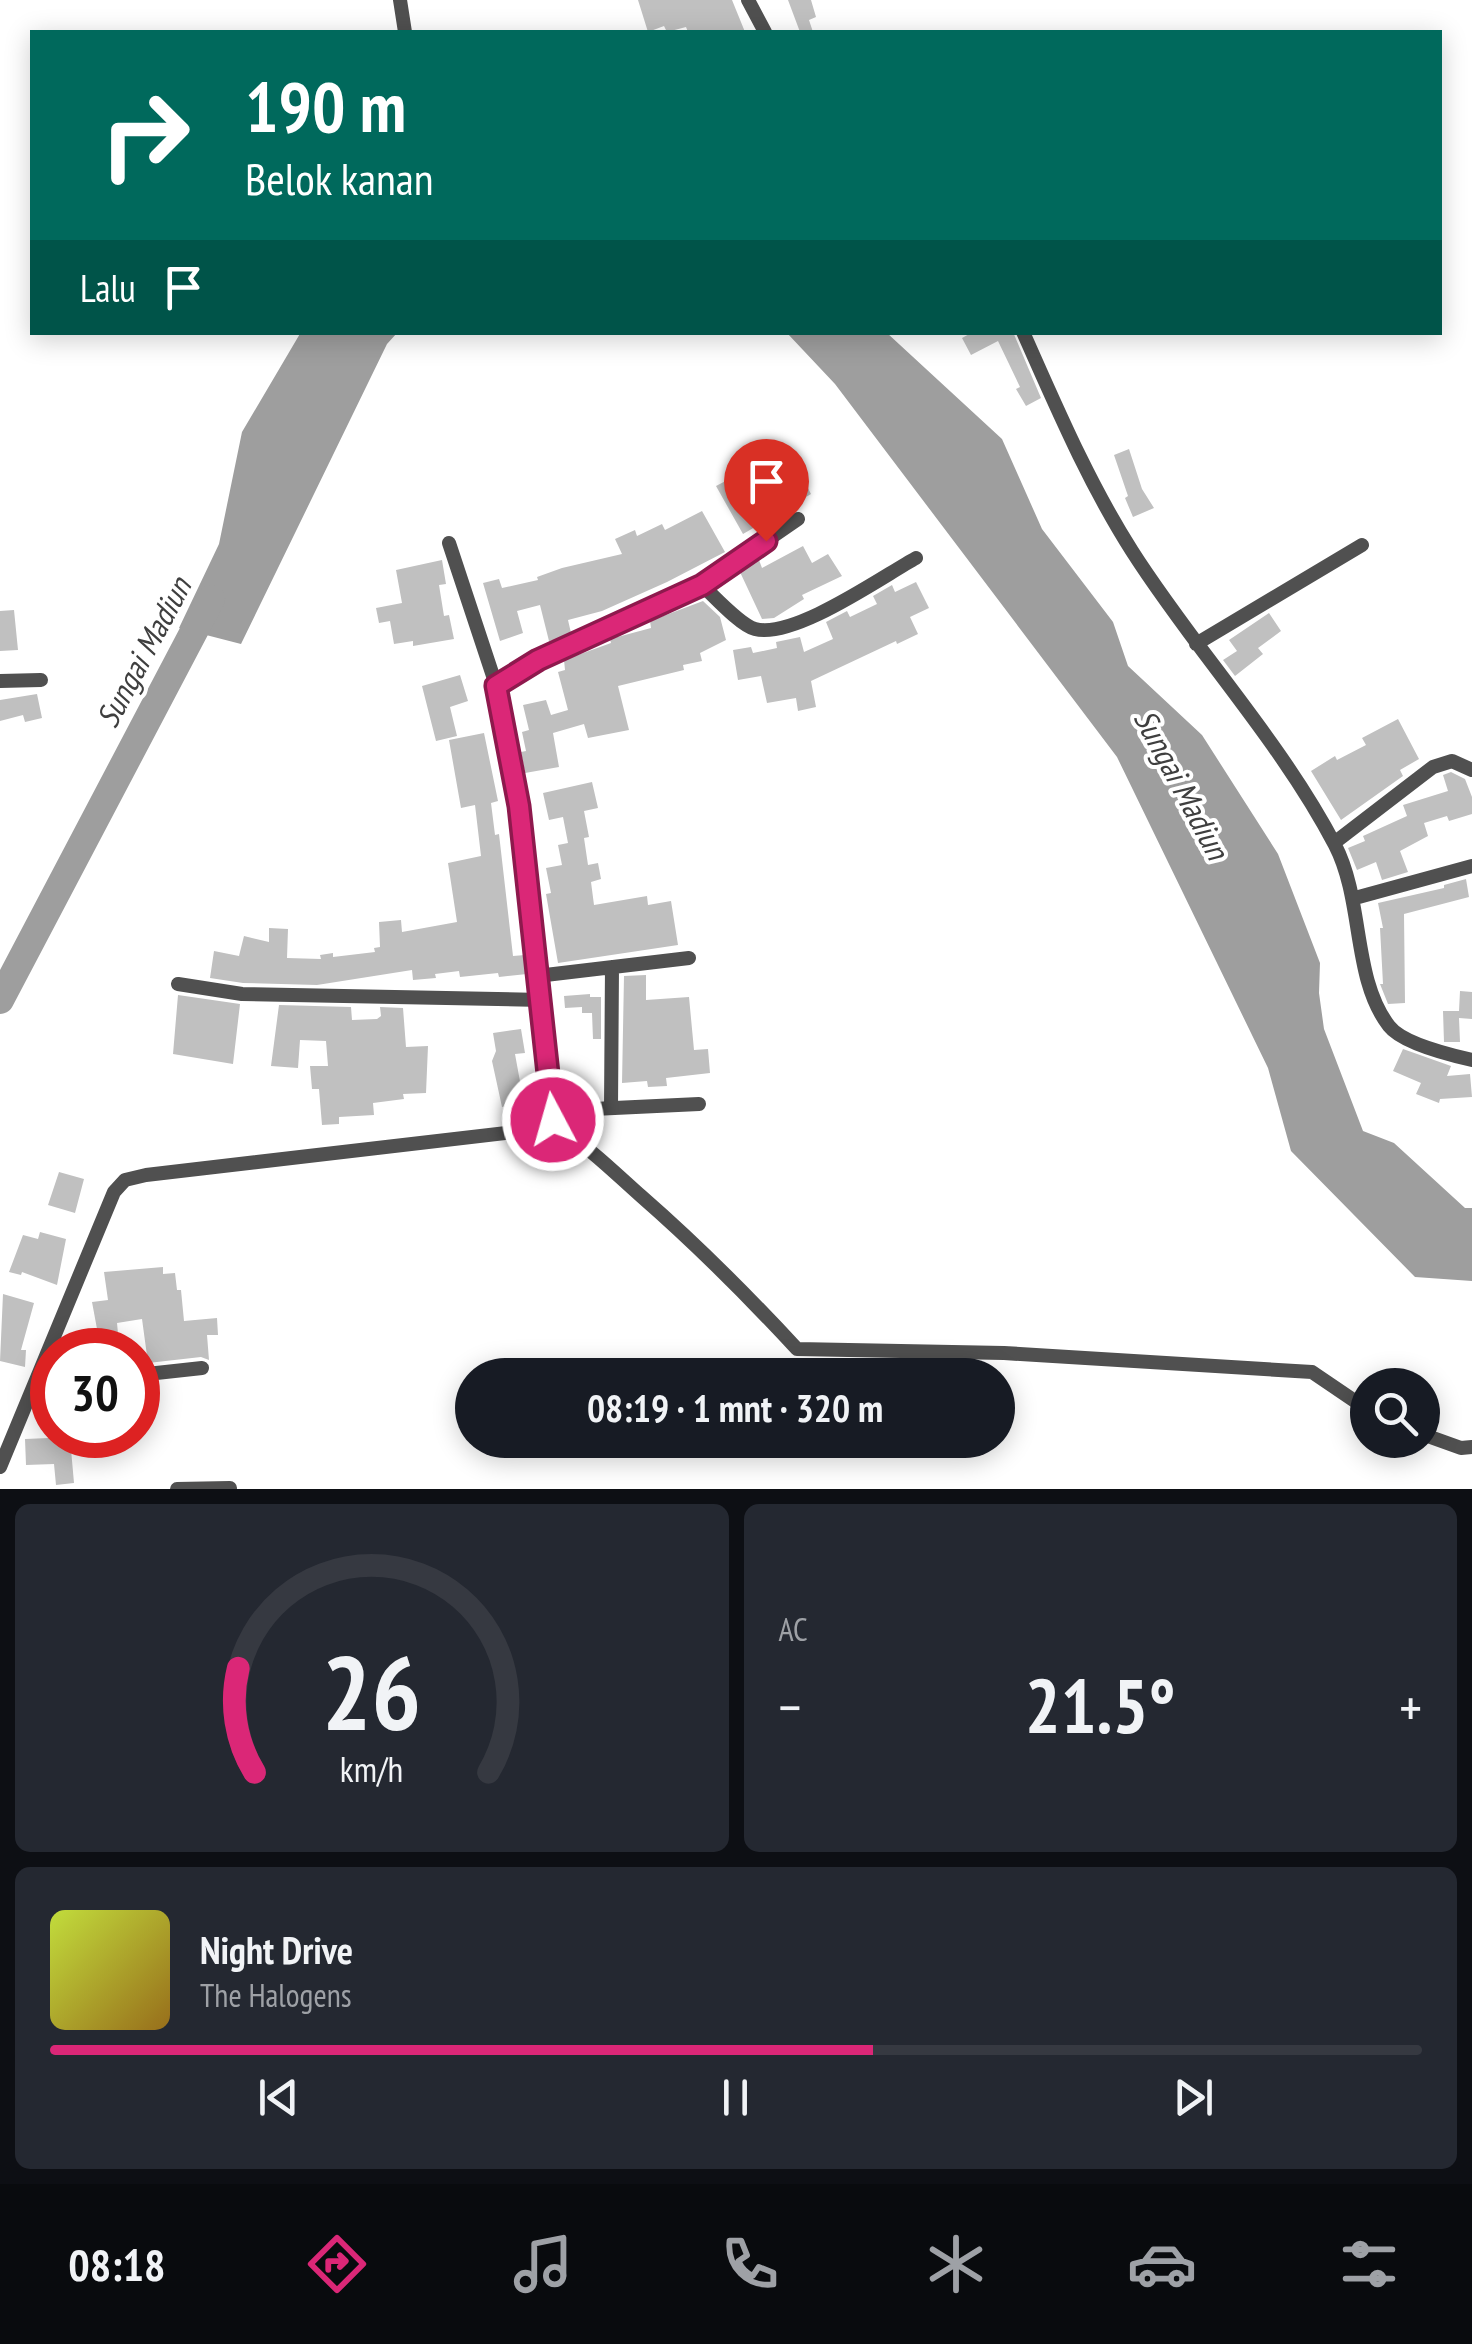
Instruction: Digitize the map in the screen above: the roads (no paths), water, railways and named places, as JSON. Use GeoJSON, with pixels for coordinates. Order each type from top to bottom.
{"type":"FeatureCollection","features":[{"type":"Feature","properties":{"kind":"street"},"geometry":{"type":"LineString","coordinates":[[400,0],[406,30]]}},
{"type":"Feature","properties":{"kind":"street"},"geometry":{"type":"LineString","coordinates":[[748,0],[764,30]]}},
{"type":"Feature","properties":{"kind":"street"},"geometry":{"type":"LineString","coordinates":[[1024,335],[1068,432],[1130,548],[1265,736],[1334,843],[1355,898],[1358,947],[1379,1011],[1391,1030],[1472,1060]]}},
{"type":"Feature","properties":{"kind":"street"},"geometry":{"type":"LineString","coordinates":[[496,686],[538,660],[702,585],[798,519]]}},
{"type":"Feature","properties":{"kind":"street"},"geometry":{"type":"LineString","coordinates":[[450,543],[496,686],[519,806],[542,1000],[550,1111],[557,1127],[598,1156],[649,1202],[737,1284],[797,1349],[1004,1353],[1312,1372],[1350,1398]]}},
{"type":"Feature","properties":{"kind":"street"},"geometry":{"type":"LineString","coordinates":[[1196,644],[1362,545]]}},
{"type":"Feature","properties":{"kind":"street"},"geometry":{"type":"LineString","coordinates":[[702,585],[751,629],[776,632],[801,623],[916,558]]}},
{"type":"Feature","properties":{"kind":"street"},"geometry":{"type":"LineString","coordinates":[[0,681],[41,680]]}},
{"type":"Feature","properties":{"kind":"street"},"geometry":{"type":"LineString","coordinates":[[1334,843],[1433,768],[1452,761],[1472,770]]}},
{"type":"Feature","properties":{"kind":"street"},"geometry":{"type":"LineString","coordinates":[[1355,898],[1472,866]]}},
{"type":"Feature","properties":{"kind":"street"},"geometry":{"type":"LineString","coordinates":[[537,976],[689,958]]}},
{"type":"Feature","properties":{"kind":"street"},"geometry":{"type":"LineString","coordinates":[[611,1108],[612,966]]}},
{"type":"Feature","properties":{"kind":"street"},"geometry":{"type":"LineString","coordinates":[[178,984],[242,994],[542,1000]]}},
{"type":"Feature","properties":{"kind":"street"},"geometry":{"type":"LineString","coordinates":[[550,1111],[700,1104]]}},
{"type":"Feature","properties":{"kind":"street"},"geometry":{"type":"LineString","coordinates":[[59,1328],[114,1192],[125,1180],[557,1127]]}},
{"type":"Feature","properties":{"kind":"street"},"geometry":{"type":"LineString","coordinates":[[160,1373],[202,1368]]}},
{"type":"Feature","properties":{"kind":"street"},"geometry":{"type":"LineString","coordinates":[[0,1467],[30,1399]]}},
{"type":"Feature","properties":{"kind":"street"},"geometry":{"type":"LineString","coordinates":[[1440,1440],[1472,1448]]}},
{"type":"Feature","properties":{"kind":"street"},"geometry":{"type":"LineString","coordinates":[[177,1489],[230,1488]]}},
{"type":"Feature","properties":{"kind":"water"},"geometry":{"type":"Polygon","coordinates":[[[299,335],[395,335],[387,344],[241,644],[179,628],[219,544],[242,432],[299,335]]]}},
{"type":"Feature","properties":{"kind":"water"},"geometry":{"type":"Polygon","coordinates":[[[789,335],[889,335],[1002,439],[1042,529],[1113,622],[1128,666],[1202,735],[1278,854],[1320,963],[1324,1029],[1363,1131],[1394,1143],[1465,1208],[1472,1208],[1472,1281],[1415,1277],[1291,1151],[1268,1068],[1117,757],[835,384],[789,335]]]}},
{"type":"Feature","properties":{"kind":"waterway","name":"Sungai Madiun"},"geometry":{"type":"LineString","coordinates":[[0,1000],[211,599]]}}]}
